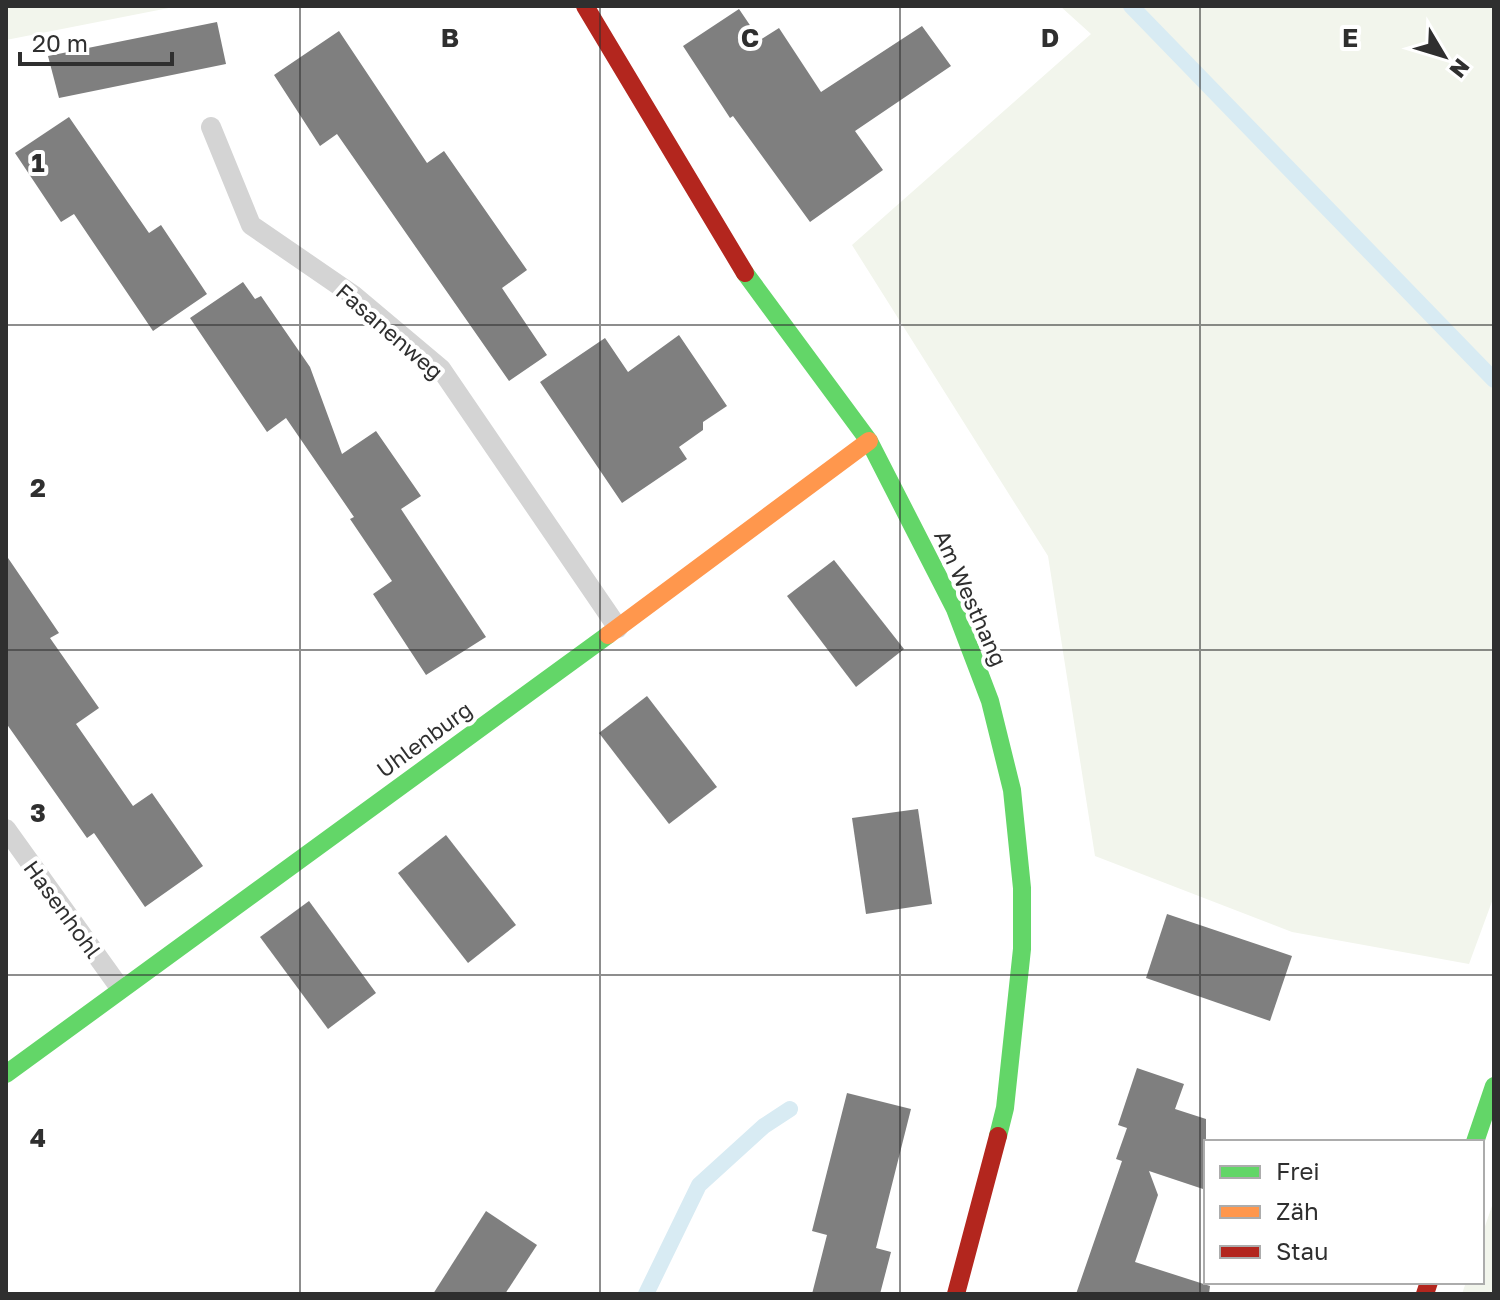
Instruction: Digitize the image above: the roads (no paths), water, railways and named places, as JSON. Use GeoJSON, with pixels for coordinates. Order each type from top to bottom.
{"type":"FeatureCollection","features":[{"type":"Feature","properties":{"kind":"street","name":"Am Westhang"},"geometry":{"type":"LineString","coordinates":[[585,6],[731,253],[869,441],[972,649],[1012,790],[1022,949],[1005,1108],[956,1294]]}},
{"type":"Feature","properties":{"kind":"street","name":"Uhlenburg"},"geometry":{"type":"LineString","coordinates":[[6,1074],[869,441]]}},
{"type":"Feature","properties":{"kind":"street"},"geometry":{"type":"LineString","coordinates":[[1476,1140],[1494,1086]]}},
{"type":"Feature","properties":{"kind":"lane","name":"Fasanenweg"},"geometry":{"type":"LineString","coordinates":[[211,127],[251,225],[353,295],[441,369],[618,628]]}},
{"type":"Feature","properties":{"kind":"lane","name":"Hasenhohl"},"geometry":{"type":"LineString","coordinates":[[6,829],[120,988]]}},
{"type":"Feature","properties":{"kind":"waterway"},"geometry":{"type":"LineString","coordinates":[[1131,6],[1494,380]]}},
{"type":"Feature","properties":{"kind":"waterway"},"geometry":{"type":"LineString","coordinates":[[646,1294],[699,1185],[764,1126],[790,1109]]}}]}
